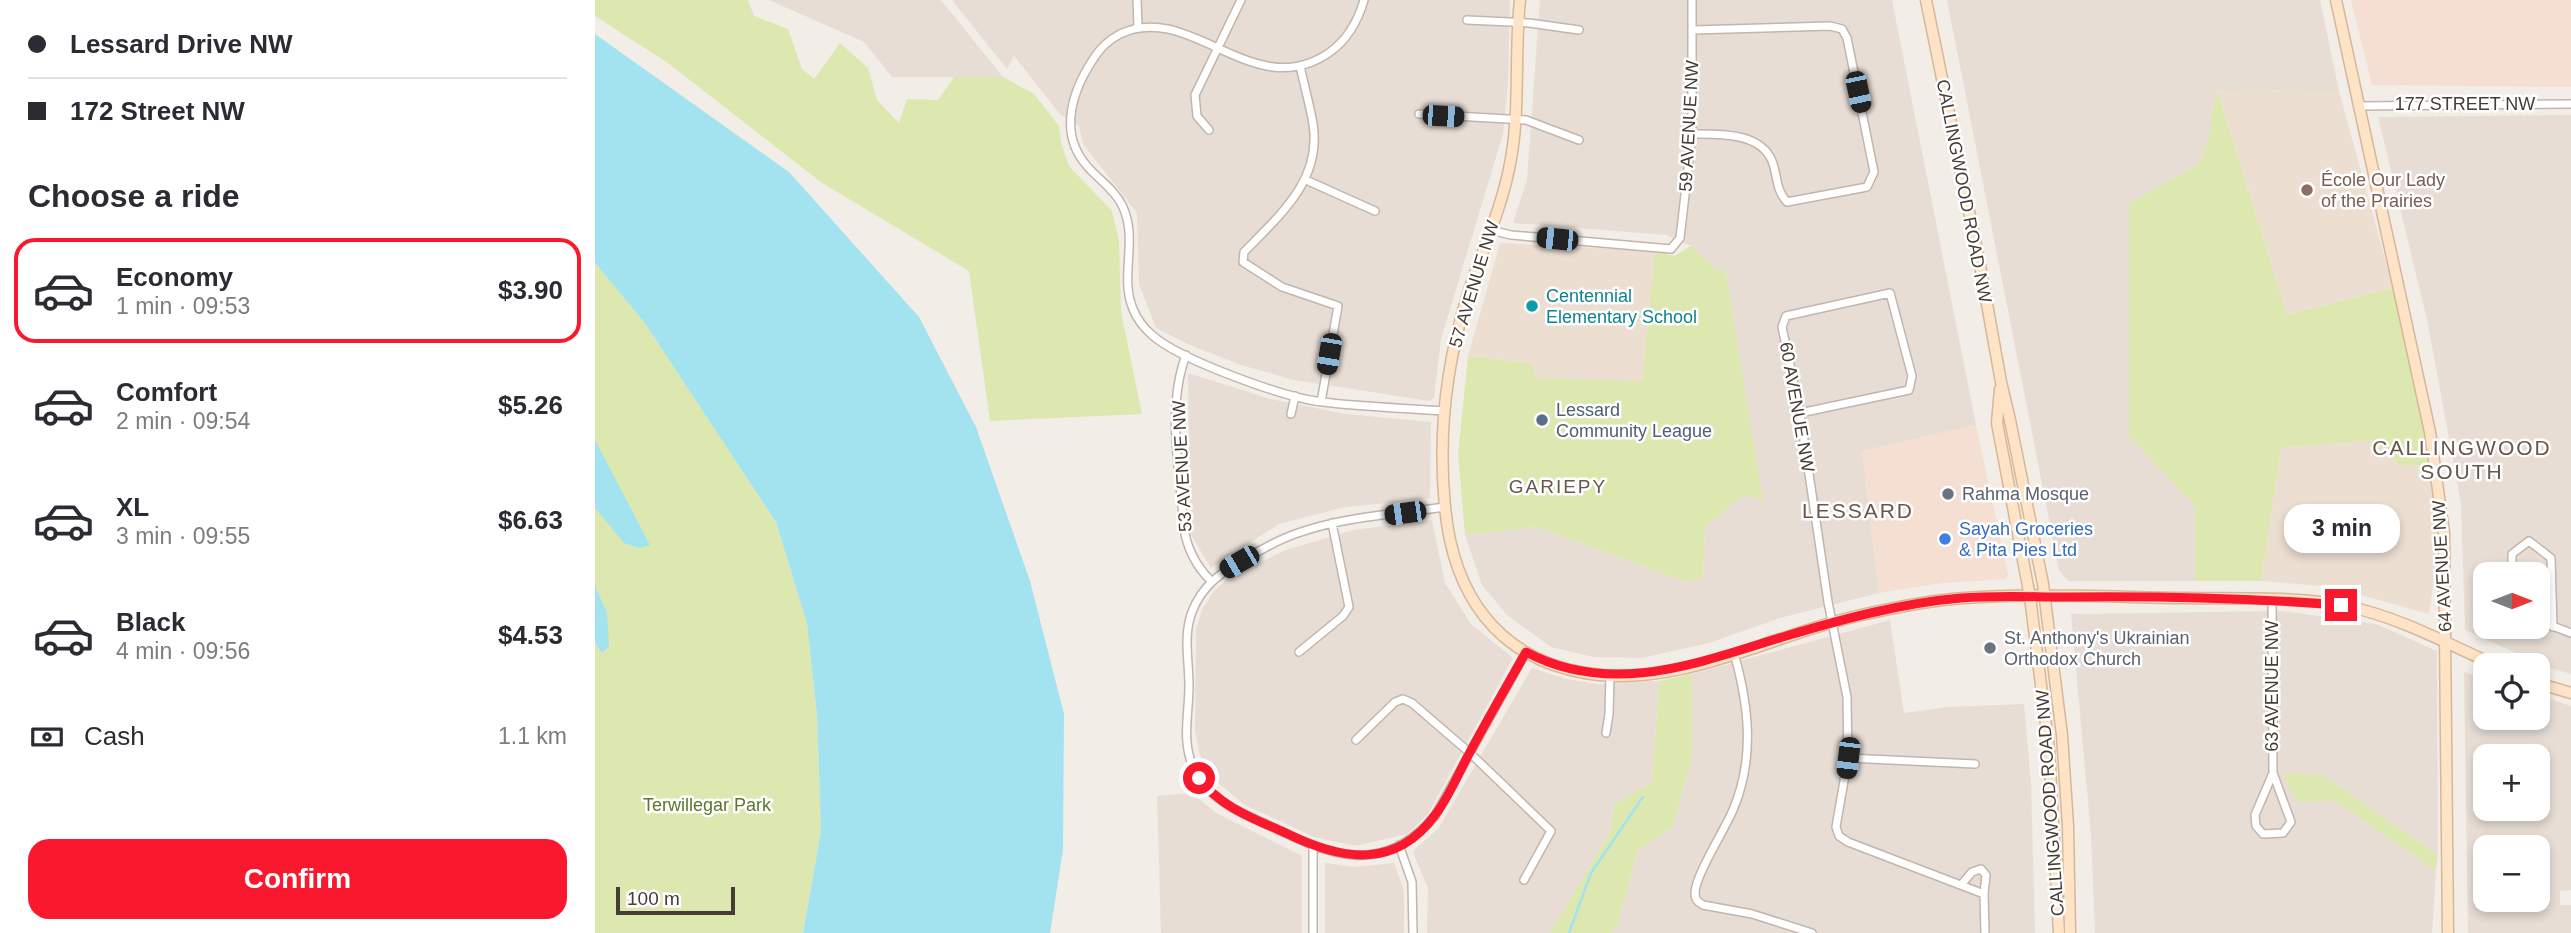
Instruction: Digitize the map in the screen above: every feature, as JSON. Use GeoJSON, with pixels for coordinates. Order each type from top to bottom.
{"type":"FeatureCollection","features":[{"type":"Feature","properties":{"kind":"street"},"geometry":{"type":"LineString","coordinates":[[1137,0],[1138,27]]}},
{"type":"Feature","properties":{"kind":"street"},"geometry":{"type":"LineString","coordinates":[[1209,130],[1197,116],[1195,95],[1241,0]]}},
{"type":"Feature","properties":{"kind":"street"},"geometry":{"type":"LineString","coordinates":[[1364,0],[1355,23],[1344,39],[1324,55],[1300,66],[1263,65],[1177,29],[1138,27],[1111,40],[1096,54],[1072,103],[1071,133],[1084,162],[1112,191],[1126,215],[1131,246],[1128,287],[1134,311],[1151,335],[1186,355],[1230,374],[1295,396],[1321,402],[1444,411]]}},
{"type":"Feature","properties":{"kind":"street","name":"57 AVENUE NW"},"geometry":{"type":"LineString","coordinates":[[1520,0],[1515,119],[1509,169],[1459,322],[1444,411],[1443,458],[1445,507],[1460,576],[1486,619],[1502,635],[1526,652],[1556,666],[1610,676],[1685,667],[1833,622],[1947,600],[2045,597],[2272,599],[2341,605],[2394,619],[2473,655]]}},
{"type":"Feature","properties":{"kind":"street","name":"59 AVENUE NW"},"geometry":{"type":"LineString","coordinates":[[1490,230],[1511,235],[1671,249],[1680,238],[1692,134],[1692,0]]}},
{"type":"Feature","properties":{"kind":"street","name":"64 AVENUE NW"},"geometry":{"type":"LineString","coordinates":[[2336,0],[2430,432],[2444,534],[2448,933]]}},
{"type":"Feature","properties":{"kind":"street","name":"CALLINGWOOD ROAD NW"},"geometry":{"type":"LineString","coordinates":[[1926,1],[2045,597],[2062,735],[2068,826],[2070,933]]}},
{"type":"Feature","properties":{"kind":"street"},"geometry":{"type":"LineString","coordinates":[[1467,20],[1518,22],[1579,30]]}},
{"type":"Feature","properties":{"kind":"street"},"geometry":{"type":"LineString","coordinates":[[1692,134],[1733,135],[1759,146],[1772,159],[1779,192],[1787,202],[1867,187],[1874,172],[1847,38],[1842,29],[1830,26],[1693,30]]}},
{"type":"Feature","properties":{"kind":"street"},"geometry":{"type":"LineString","coordinates":[[1300,66],[1313,126],[1313,157],[1306,180],[1290,205],[1244,251],[1243,262],[1282,287],[1338,306],[1321,402]]}},
{"type":"Feature","properties":{"kind":"street","name":"177 STREET NW"},"geometry":{"type":"LineString","coordinates":[[2360,106],[2571,104]]}},
{"type":"Feature","properties":{"kind":"street"},"geometry":{"type":"LineString","coordinates":[[1419,114],[1534,122],[1579,140]]}},
{"type":"Feature","properties":{"kind":"street"},"geometry":{"type":"LineString","coordinates":[[1306,180],[1375,211]]}},
{"type":"Feature","properties":{"kind":"street","name":"60 AVENUE NW"},"geometry":{"type":"LineString","coordinates":[[1800,413],[1909,390],[1912,376],[1890,293],[1786,316],[1783,327],[1800,413],[1826,592],[1847,697],[1848,758],[1837,820],[1839,836],[1961,885]]}},
{"type":"Feature","properties":{"kind":"street","name":"53 AVENUE NW"},"geometry":{"type":"LineString","coordinates":[[1186,355],[1178,387],[1176,418],[1184,528],[1195,561],[1211,581]]}},
{"type":"Feature","properties":{"kind":"street","name":"CALLINGWOOD ROAD NW"},"geometry":{"type":"LineString","coordinates":[[2000,382],[1997,423],[2030,597],[2049,749],[2059,933]]}},
{"type":"Feature","properties":{"kind":"street"},"geometry":{"type":"LineString","coordinates":[[1291,414],[1295,396]]}},
{"type":"Feature","properties":{"kind":"street"},"geometry":{"type":"LineString","coordinates":[[1445,507],[1332,523],[1283,539],[1225,570],[1211,581],[1195,605],[1188,630],[1189,691],[1186,731],[1191,763],[1209,790],[1229,807],[1329,852],[1357,856],[1376,853],[1399,845],[1421,831],[1435,816],[1526,652]]}},
{"type":"Feature","properties":{"kind":"street"},"geometry":{"type":"LineString","coordinates":[[1299,652],[1343,616],[1349,607],[1332,523]]}},
{"type":"Feature","properties":{"kind":"street"},"geometry":{"type":"LineString","coordinates":[[2512,562],[2512,554],[2529,541],[2551,558],[2553,627]]}},
{"type":"Feature","properties":{"kind":"street","name":"63 AVENUE NW"},"geometry":{"type":"LineString","coordinates":[[2272,599],[2273,773],[2291,822],[2283,833],[2263,834],[2256,826],[2255,815],[2273,773]]}},
{"type":"Feature","properties":{"kind":"street"},"geometry":{"type":"LineString","coordinates":[[2550,626],[2571,633]]}},
{"type":"Feature","properties":{"kind":"street"},"geometry":{"type":"LineString","coordinates":[[1734,653],[1747,706],[1746,764],[1736,802],[1699,880],[1695,896],[1703,905],[1752,914],[1792,929],[1812,933]]}},
{"type":"Feature","properties":{"kind":"street"},"geometry":{"type":"LineString","coordinates":[[1606,733],[1610,676]]}},
{"type":"Feature","properties":{"kind":"street"},"geometry":{"type":"LineString","coordinates":[[2550,686],[2571,693]]}},
{"type":"Feature","properties":{"kind":"street"},"geometry":{"type":"LineString","coordinates":[[1356,740],[1395,702],[1403,699],[1412,703],[1551,831],[1524,880]]}},
{"type":"Feature","properties":{"kind":"street"},"geometry":{"type":"LineString","coordinates":[[1848,758],[1975,764]]}},
{"type":"Feature","properties":{"kind":"street"},"geometry":{"type":"LineString","coordinates":[[1399,845],[1412,882],[1413,933]]}},
{"type":"Feature","properties":{"kind":"street"},"geometry":{"type":"LineString","coordinates":[[1313,846],[1313,933]]}},
{"type":"Feature","properties":{"kind":"street"},"geometry":{"type":"LineString","coordinates":[[1985,894],[1961,885],[1972,872],[1982,869],[1986,876],[1985,933]]}},
{"type":"Feature","properties":{"kind":"shaded area"},"geometry":{"type":"Polygon","coordinates":[[[769,0],[941,0],[1003,77],[892,77],[864,42],[769,0]]]}},
{"type":"Feature","properties":{"kind":"shaded area"},"geometry":{"type":"Polygon","coordinates":[[[952,0],[1510,0],[1508,84],[1503,134],[1441,339],[1434,398],[1430,401],[1294,380],[1241,365],[1156,328],[1139,284],[1137,213],[1083,144],[1079,126],[1060,114],[1014,56],[1007,69],[952,0]]]}},
{"type":"Feature","properties":{"kind":"shaded area"},"geometry":{"type":"Polygon","coordinates":[[[1540,0],[1892,0],[1976,425],[1862,451],[1879,593],[1780,618],[1709,643],[1642,658],[1593,657],[1551,647],[1507,615],[1482,585],[1465,535],[1537,527],[1686,582],[1703,577],[1705,527],[1741,497],[1751,496],[1762,501],[1726,272],[1715,268],[1691,246],[1667,235],[1513,223],[1527,180],[1540,0]]]}},
{"type":"Feature","properties":{"kind":"shaded area"},"geometry":{"type":"Polygon","coordinates":[[[1947,0],[2320,0],[2339,91],[2217,90],[2210,120],[2210,135],[2198,165],[2129,203],[2129,436],[2194,505],[2195,581],[2068,581],[2059,570],[1947,0]]]}},
{"type":"Feature","properties":{"kind":"shaded area"},"geometry":{"type":"Polygon","coordinates":[[[2351,0],[2571,0],[2571,87],[2372,85],[2351,0]]]}},
{"type":"Feature","properties":{"kind":"shaded area","name":"École Our Lady of the Prairies"},"geometry":{"type":"Polygon","coordinates":[[[2217,90],[2339,91],[2393,288],[2287,315],[2217,90]]]}},
{"type":"Feature","properties":{"kind":"shaded area"},"geometry":{"type":"Polygon","coordinates":[[[2571,115],[2571,674],[2550,668],[2550,653],[2516,653],[2485,639],[2550,639],[2550,562],[2473,562],[2473,634],[2465,630],[2461,504],[2428,324],[2378,117],[2571,115]]]}},
{"type":"Feature","properties":{"kind":"shaded area"},"geometry":{"type":"Polygon","coordinates":[[[1500,243],[1655,251],[1642,382],[1533,378],[1533,363],[1468,356],[1500,243]]]}},
{"type":"Feature","properties":{"kind":"shaded area"},"geometry":{"type":"Polygon","coordinates":[[[1188,373],[1271,399],[1346,414],[1431,422],[1430,498],[1341,508],[1279,524],[1211,568],[1190,533],[1188,373]]]}},
{"type":"Feature","properties":{"kind":"shaded area"},"geometry":{"type":"Polygon","coordinates":[[[1976,425],[2008,575],[2006,579],[1942,583],[1879,593],[1862,451],[1976,425]]]}},
{"type":"Feature","properties":{"kind":"shaded area"},"geometry":{"type":"Polygon","coordinates":[[[2374,440],[2399,465],[2431,466],[2439,541],[2429,614],[2332,587],[2261,581],[2281,448],[2374,440]]]}},
{"type":"Feature","properties":{"kind":"shaded area"},"geometry":{"type":"Polygon","coordinates":[[[1432,520],[1445,583],[1471,624],[1513,658],[1428,814],[1407,834],[1355,846],[1314,837],[1245,805],[1211,777],[1200,755],[1195,731],[1196,630],[1202,610],[1214,591],[1229,577],[1286,550],[1353,530],[1432,520]]]}},
{"type":"Feature","properties":{"kind":"shaded area"},"geometry":{"type":"Polygon","coordinates":[[[2282,611],[2376,624],[2437,651],[2438,855],[2323,775],[2297,802],[2335,801],[2436,871],[2432,933],[2095,933],[2091,835],[2071,614],[2282,611]]]}},
{"type":"Feature","properties":{"kind":"shaded area"},"geometry":{"type":"Polygon","coordinates":[[[1890,620],[1904,713],[1949,707],[2024,704],[2031,782],[2035,933],[1611,933],[1617,926],[1638,850],[1673,827],[1692,756],[1692,674],[1890,620]]]}},
{"type":"Feature","properties":{"kind":"shaded area"},"geometry":{"type":"Polygon","coordinates":[[[1532,668],[1566,679],[1597,684],[1659,681],[1652,782],[1614,804],[1610,832],[1550,933],[1427,933],[1428,888],[1413,853],[1438,829],[1532,668]]]}},
{"type":"Feature","properties":{"kind":"shaded area"},"geometry":{"type":"Polygon","coordinates":[[[2464,672],[2473,675],[2473,730],[2550,730],[2550,699],[2571,706],[2571,890],[2560,891],[2560,905],[2571,905],[2571,933],[2468,933],[2464,672]]]}},
{"type":"Feature","properties":{"kind":"shaded area"},"geometry":{"type":"Polygon","coordinates":[[[1192,793],[1216,813],[1302,856],[1302,933],[1161,933],[1157,796],[1192,793]]]}},
{"type":"Feature","properties":{"kind":"shaded area"},"geometry":{"type":"Polygon","coordinates":[[[1325,863],[1355,867],[1394,863],[1404,891],[1404,933],[1325,933],[1325,863]]]}},
{"type":"Feature","properties":{"kind":"green space"},"geometry":{"type":"Polygon","coordinates":[[[595,0],[748,0],[754,16],[788,29],[802,69],[814,79],[840,43],[868,68],[877,100],[899,123],[907,99],[938,100],[954,77],[1003,77],[1034,94],[1059,126],[1069,166],[1112,211],[1119,240],[1121,312],[1142,414],[990,421],[969,271],[822,183],[668,63],[595,16],[595,0]]]}},
{"type":"Feature","properties":{"kind":"green space"},"geometry":{"type":"Polygon","coordinates":[[[2217,90],[2287,315],[2393,288],[2431,466],[2399,465],[2374,440],[2281,448],[2261,581],[2195,581],[2194,505],[2129,436],[2129,203],[2198,165],[2210,135],[2210,120],[2217,90]]]}},
{"type":"Feature","properties":{"kind":"green space"},"geometry":{"type":"Polygon","coordinates":[[[1691,246],[1715,268],[1726,272],[1763,502],[1751,496],[1741,497],[1705,527],[1703,577],[1686,582],[1537,527],[1465,535],[1458,454],[1468,356],[1533,363],[1534,378],[1642,381],[1655,251],[1674,256],[1691,246]]]}},
{"type":"Feature","properties":{"kind":"green space","name":"Terwillegar Park"},"geometry":{"type":"Polygon","coordinates":[[[595,263],[644,322],[776,522],[807,624],[817,715],[821,831],[803,933],[595,933],[595,263]]]}},
{"type":"Feature","properties":{"kind":"green space"},"geometry":{"type":"Polygon","coordinates":[[[1692,674],[1692,756],[1673,827],[1638,850],[1617,926],[1611,933],[1550,933],[1610,832],[1614,804],[1652,782],[1659,681],[1692,674]]]}},
{"type":"Feature","properties":{"kind":"green space"},"geometry":{"type":"Polygon","coordinates":[[[2282,773],[2323,775],[2438,855],[2436,871],[2335,801],[2297,802],[2282,773]]]}},
{"type":"Feature","properties":{"kind":"water"},"geometry":{"type":"Polygon","coordinates":[[[595,34],[789,172],[919,317],[976,427],[1030,581],[1064,714],[1063,850],[1050,933],[803,933],[821,831],[817,715],[807,624],[776,522],[644,322],[595,263],[595,34]]]}},
{"type":"Feature","properties":{"kind":"water"},"geometry":{"type":"Polygon","coordinates":[[[595,440],[650,545],[640,548],[624,543],[595,508],[595,440]]]}},
{"type":"Feature","properties":{"kind":"water"},"geometry":{"type":"Polygon","coordinates":[[[595,586],[607,613],[609,646],[602,653],[595,643],[595,586]]]}},
{"type":"Feature","properties":{"kind":"waterway"},"geometry":{"type":"LineString","coordinates":[[1569,933],[1591,873],[1643,797]]}},
{"type":"Feature","properties":{"kind":"place","name":"École Our Lady of the Prairies"},"geometry":{"type":"Point","coordinates":[2307,190]}},
{"type":"Feature","properties":{"kind":"place","name":"Centennial Elementary School"},"geometry":{"type":"Point","coordinates":[1532,306]}},
{"type":"Feature","properties":{"kind":"place","name":"Lessard Community League"},"geometry":{"type":"Point","coordinates":[1542,420]}},
{"type":"Feature","properties":{"kind":"place","name":"Rahma Mosque"},"geometry":{"type":"Point","coordinates":[1948,494]}},
{"type":"Feature","properties":{"kind":"place","name":"Sayah Groceries & Pita Pies Ltd"},"geometry":{"type":"Point","coordinates":[1945,539]}},
{"type":"Feature","properties":{"kind":"place","name":"St. Anthony's Ukrainian Orthodox Church"},"geometry":{"type":"Point","coordinates":[1990,648]}},
{"type":"Feature","properties":{"kind":"district","name":"CALLINGWOOD SOUTH"},"geometry":{"type":"Point","coordinates":[2462,459]}},
{"type":"Feature","properties":{"kind":"district","name":"GARIEPY"},"geometry":{"type":"Point","coordinates":[1558,486]}},
{"type":"Feature","properties":{"kind":"district","name":"LESSARD"},"geometry":{"type":"Point","coordinates":[1858,510]}},
{"type":"Feature","properties":{"kind":"route"},"geometry":{"type":"LineString","coordinates":[[1199,778],[1229,807],[1313,846],[1343,855],[1367,855],[1393,848],[1409,839],[1435,816],[1526,652],[1556,666],[1584,673],[1610,676],[1652,672],[1698,664],[1851,618],[1961,598],[2272,599],[2341,605]]}}]}
